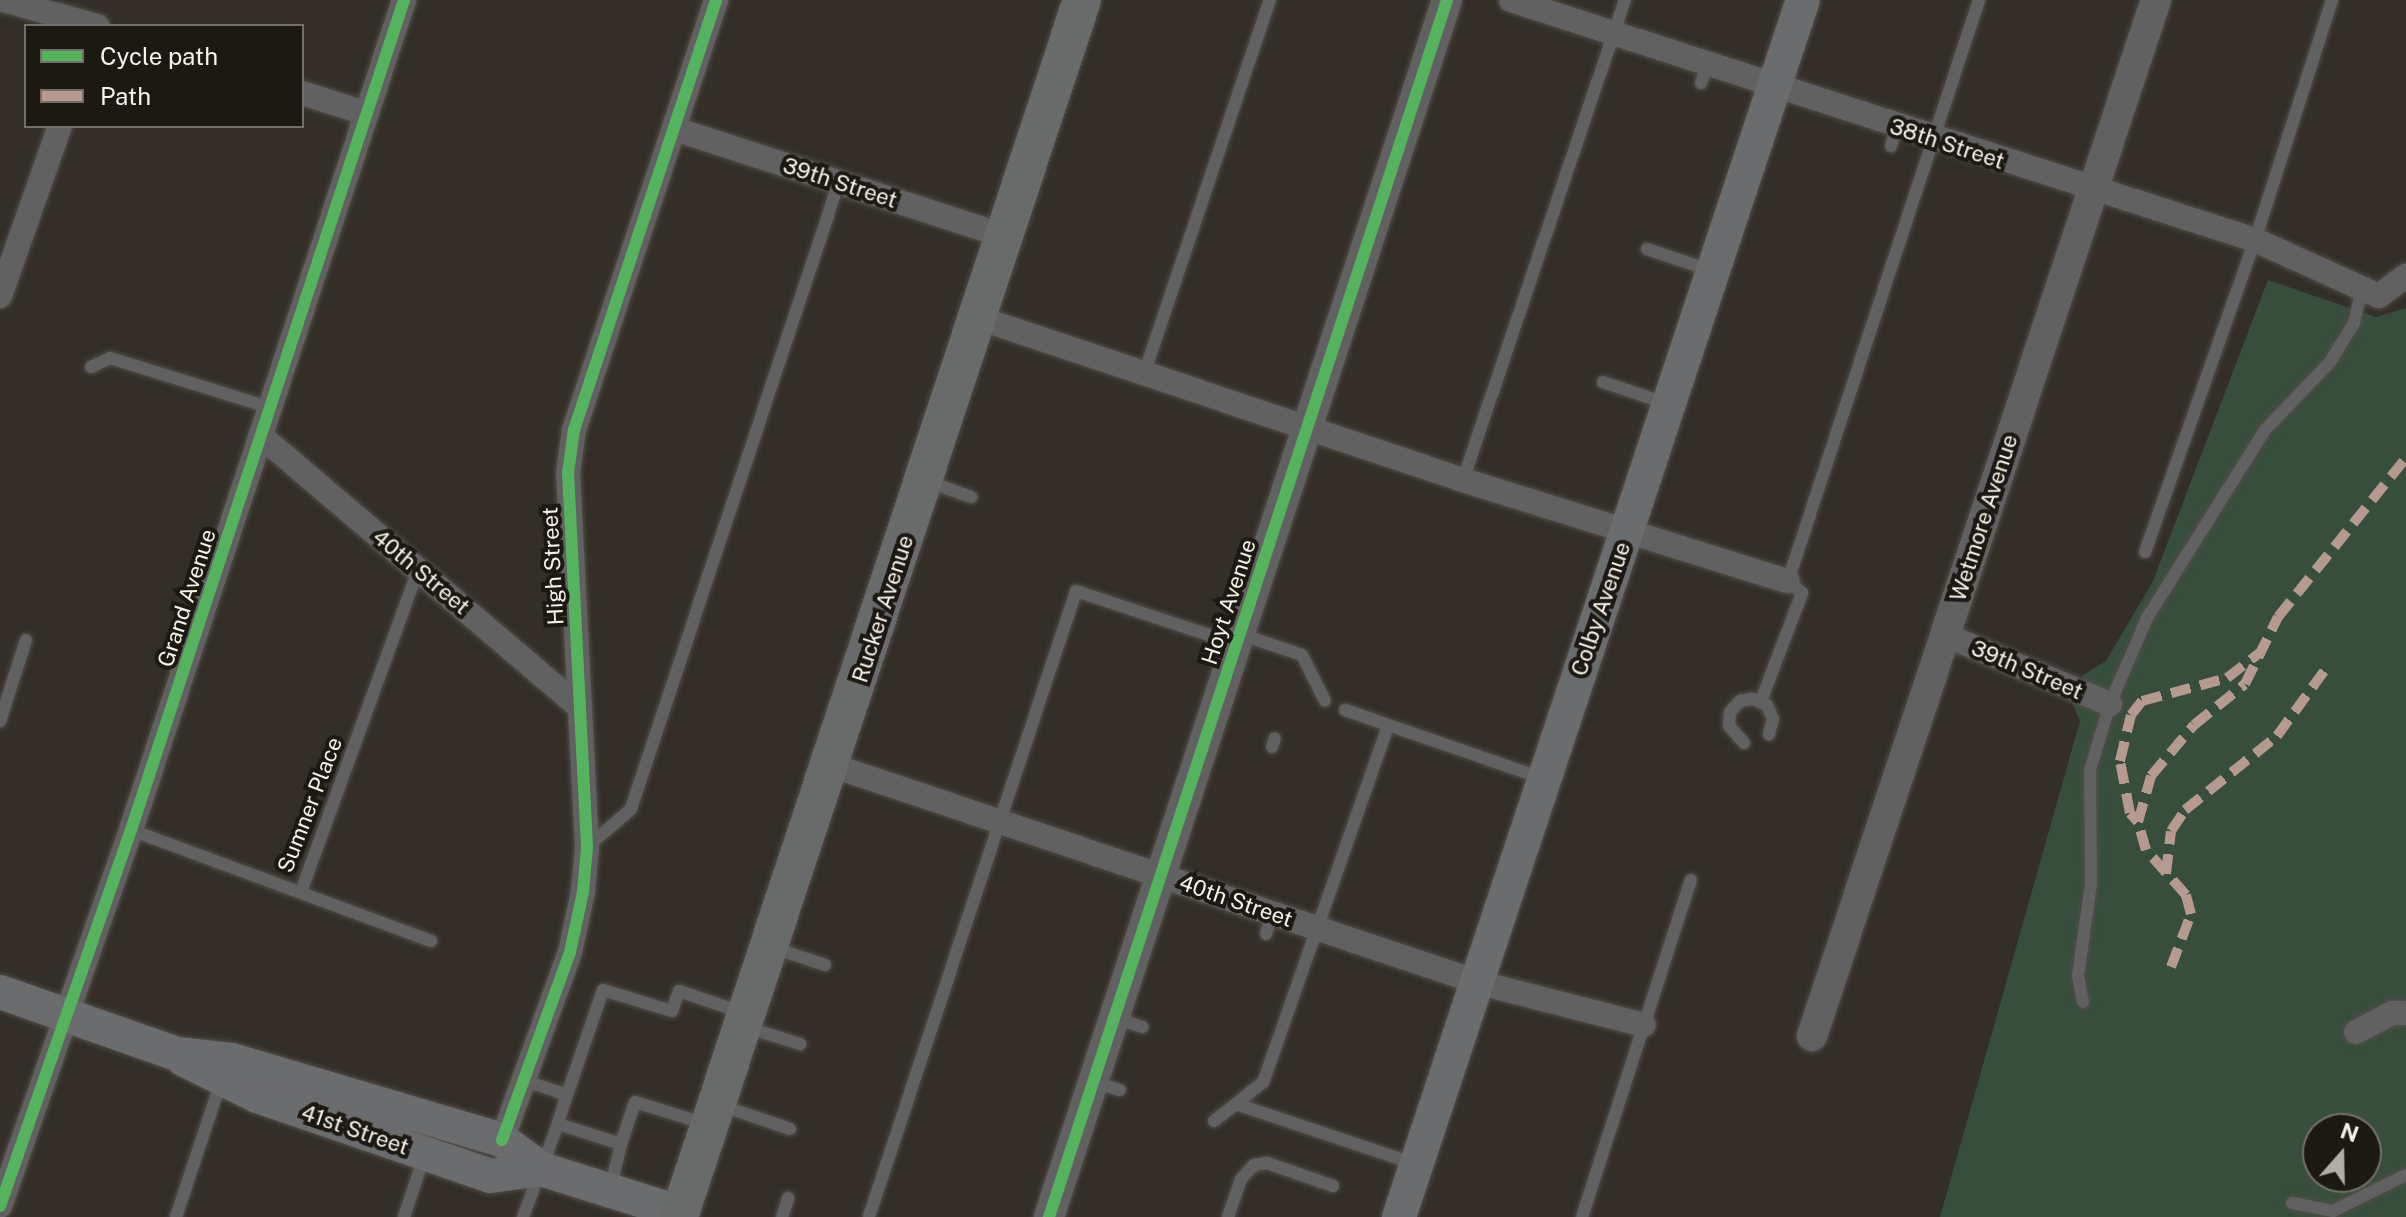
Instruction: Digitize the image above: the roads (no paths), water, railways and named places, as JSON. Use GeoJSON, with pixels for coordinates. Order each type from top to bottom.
{"type":"FeatureCollection","features":[{"type":"Feature","properties":{"kind":"main road","name":"Rucker Avenue"},"geometry":{"type":"LineString","coordinates":[[684,1216],[713,1115],[1082,0]]}},
{"type":"Feature","properties":{"kind":"main road","name":"Colby Avenue"},"geometry":{"type":"LineString","coordinates":[[1399,1217],[1803,0]]}},
{"type":"Feature","properties":{"kind":"main road","name":"41st Street"},"geometry":{"type":"LineString","coordinates":[[0,992],[177,1054],[221,1082],[362,1116],[502,1140],[541,1169],[684,1216]]}},
{"type":"Feature","properties":{"kind":"main road","name":"41st Street"},"geometry":{"type":"LineString","coordinates":[[177,1054],[232,1060],[362,1116],[425,1154],[490,1176],[541,1169]]}},
{"type":"Feature","properties":{"kind":"street"},"geometry":{"type":"LineString","coordinates":[[3,0],[88,18]]}},
{"type":"Feature","properties":{"kind":"street","name":"Grand Avenue"},"geometry":{"type":"LineString","coordinates":[[0,1206],[131,830],[404,0]]}},
{"type":"Feature","properties":{"kind":"street","name":"High Street"},"geometry":{"type":"LineString","coordinates":[[502,1140],[570,952],[587,847],[568,473],[574,430],[716,0]]}},
{"type":"Feature","properties":{"kind":"street","name":"Hoyt Avenue"},"geometry":{"type":"LineString","coordinates":[[1049,1217],[1107,1086],[1115,1018],[1447,0]]}},
{"type":"Feature","properties":{"kind":"street","name":"38th Street"},"geometry":{"type":"LineString","coordinates":[[1511,0],[1613,35],[1704,75],[1773,89],[1893,136],[1933,139],[2255,240],[2371,293]]}},
{"type":"Feature","properties":{"kind":"street","name":"Wetmore Avenue"},"geometry":{"type":"LineString","coordinates":[[1812,1036],[2156,0]]}},
{"type":"Feature","properties":{"kind":"street"},"geometry":{"type":"LineString","coordinates":[[304,94],[365,113]]}},
{"type":"Feature","properties":{"kind":"street"},"geometry":{"type":"LineString","coordinates":[[0,296],[7,254],[59,128]]}},
{"type":"Feature","properties":{"kind":"street","name":"39th Street"},"geometry":{"type":"LineString","coordinates":[[675,129],[1005,236]]}},
{"type":"Feature","properties":{"kind":"street"},"geometry":{"type":"LineString","coordinates":[[2371,293],[2406,276]]}},
{"type":"Feature","properties":{"kind":"street"},"geometry":{"type":"LineString","coordinates":[[979,318],[1307,427],[1366,456],[1463,480],[1628,528],[1788,581]]}},
{"type":"Feature","properties":{"kind":"street","name":"40th Street"},"geometry":{"type":"LineString","coordinates":[[262,437],[580,708]]}},
{"type":"Feature","properties":{"kind":"street","name":"39th Street"},"geometry":{"type":"LineString","coordinates":[[1945,635],[2110,704]]}},
{"type":"Feature","properties":{"kind":"street","name":"40th Street"},"geometry":{"type":"LineString","coordinates":[[831,765],[1161,876],[1269,924],[1314,928],[1477,982],[1644,1025]]}},
{"type":"Feature","properties":{"kind":"street"},"geometry":{"type":"LineString","coordinates":[[2356,1032],[2392,1013],[2406,1013]]}},
{"type":"Feature","properties":{"kind":"lane"},"geometry":{"type":"LineString","coordinates":[[1144,374],[1270,0]]}},
{"type":"Feature","properties":{"kind":"lane"},"geometry":{"type":"LineString","coordinates":[[1463,480],[1625,0]]}},
{"type":"Feature","properties":{"kind":"lane"},"geometry":{"type":"LineString","coordinates":[[1761,701],[1802,593],[1788,581],[1979,0]]}},
{"type":"Feature","properties":{"kind":"lane"},"geometry":{"type":"LineString","coordinates":[[2145,552],[2255,240],[2332,0]]}},
{"type":"Feature","properties":{"kind":"lane"},"geometry":{"type":"LineString","coordinates":[[587,847],[631,809],[839,182]]}},
{"type":"Feature","properties":{"kind":"lane"},"geometry":{"type":"LineString","coordinates":[[1647,249],[1713,271]]}},
{"type":"Feature","properties":{"kind":"lane"},"geometry":{"type":"LineString","coordinates":[[2083,1002],[2078,976],[2091,883],[2090,770],[2110,704],[2147,618],[2265,430],[2330,362],[2371,293]]}},
{"type":"Feature","properties":{"kind":"lane"},"geometry":{"type":"LineString","coordinates":[[91,367],[110,358],[272,408]]}},
{"type":"Feature","properties":{"kind":"lane"},"geometry":{"type":"LineString","coordinates":[[1603,382],[1669,404]]}},
{"type":"Feature","properties":{"kind":"lane"},"geometry":{"type":"LineString","coordinates":[[925,480],[971,497]]}},
{"type":"Feature","properties":{"kind":"lane","name":"Sumner Place"},"geometry":{"type":"LineString","coordinates":[[131,830],[302,889],[418,570]]}},
{"type":"Feature","properties":{"kind":"lane"},"geometry":{"type":"LineString","coordinates":[[869,1217],[1076,591],[1302,655],[1325,701]]}},
{"type":"Feature","properties":{"kind":"lane"},"geometry":{"type":"LineString","coordinates":[[0,721],[26,640]]}},
{"type":"Feature","properties":{"kind":"lane"},"geometry":{"type":"LineString","coordinates":[[1744,743],[1731,733],[1730,712],[1740,701],[1761,701]]}},
{"type":"Feature","properties":{"kind":"lane"},"geometry":{"type":"LineString","coordinates":[[1761,701],[1773,719],[1769,734]]}},
{"type":"Feature","properties":{"kind":"lane"},"geometry":{"type":"LineString","coordinates":[[1345,710],[1544,779]]}},
{"type":"Feature","properties":{"kind":"lane"},"geometry":{"type":"LineString","coordinates":[[1214,1121],[1263,1082],[1314,928],[1343,856],[1388,726]]}},
{"type":"Feature","properties":{"kind":"lane"},"geometry":{"type":"LineString","coordinates":[[1582,1217],[1691,880]]}},
{"type":"Feature","properties":{"kind":"lane"},"geometry":{"type":"LineString","coordinates":[[302,889],[431,941]]}},
{"type":"Feature","properties":{"kind":"lane"},"geometry":{"type":"LineString","coordinates":[[770,947],[825,965]]}},
{"type":"Feature","properties":{"kind":"lane"},"geometry":{"type":"LineString","coordinates":[[523,1217],[603,990],[672,1011],[679,991],[800,1044]]}},
{"type":"Feature","properties":{"kind":"lane"},"geometry":{"type":"LineString","coordinates":[[1115,1018],[1143,1027]]}},
{"type":"Feature","properties":{"kind":"lane"},"geometry":{"type":"LineString","coordinates":[[523,1080],[567,1095]]}},
{"type":"Feature","properties":{"kind":"lane"},"geometry":{"type":"LineString","coordinates":[[176,1217],[221,1082]]}},
{"type":"Feature","properties":{"kind":"lane"},"geometry":{"type":"LineString","coordinates":[[610,1190],[635,1102],[790,1129]]}},
{"type":"Feature","properties":{"kind":"lane"},"geometry":{"type":"LineString","coordinates":[[1236,1104],[1416,1165]]}},
{"type":"Feature","properties":{"kind":"lane"},"geometry":{"type":"LineString","coordinates":[[557,1125],[621,1144]]}},
{"type":"Feature","properties":{"kind":"lane"},"geometry":{"type":"LineString","coordinates":[[404,1217],[425,1154]]}},
{"type":"Feature","properties":{"kind":"lane"},"geometry":{"type":"LineString","coordinates":[[1228,1217],[1241,1179],[1254,1165],[1267,1163],[1333,1186]]}},
{"type":"Feature","properties":{"kind":"lane"},"geometry":{"type":"LineString","coordinates":[[2292,1203],[2333,1211],[2406,1175]]}},
{"type":"Feature","properties":{"kind":"lane"},"geometry":{"type":"LineString","coordinates":[[782,1217],[788,1198]]}}]}
